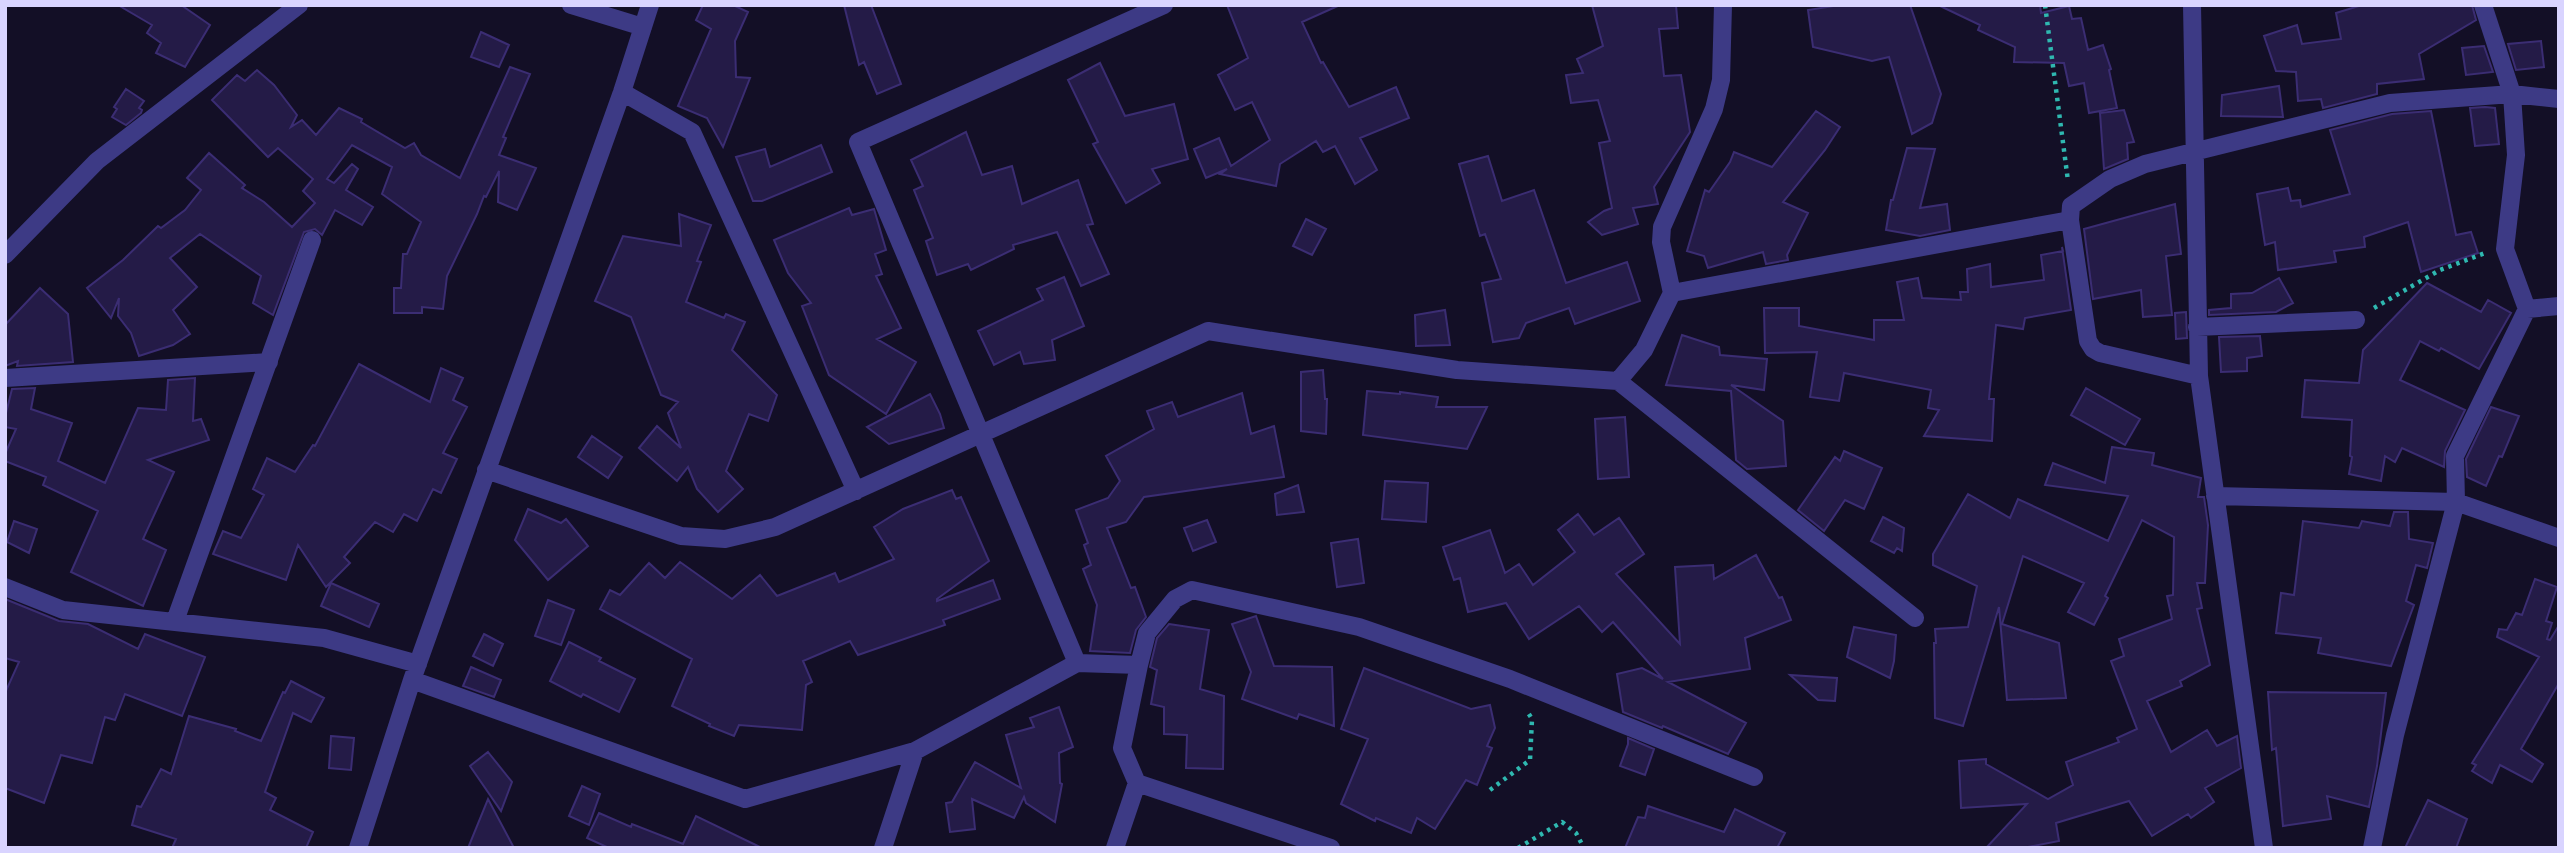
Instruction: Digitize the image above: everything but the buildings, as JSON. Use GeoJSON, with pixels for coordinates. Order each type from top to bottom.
{"type":"FeatureCollection","features":[{"type":"Feature","properties":{"kind":"street"},"geometry":{"type":"LineString","coordinates":[[5,255],[97,161],[299,5]]}},
{"type":"Feature","properties":{"kind":"street"},"geometry":{"type":"LineString","coordinates":[[571,5],[643,27]]}},
{"type":"Feature","properties":{"kind":"street"},"geometry":{"type":"LineString","coordinates":[[358,848],[415,672],[622,92],[650,5]]}},
{"type":"Feature","properties":{"kind":"street"},"geometry":{"type":"LineString","coordinates":[[1077,663],[858,142],[1139,10],[1164,5]]}},
{"type":"Feature","properties":{"kind":"street"},"geometry":{"type":"LineString","coordinates":[[1618,381],[1644,350],[1672,293],[1661,242],[1662,227],[1714,109],[1721,80],[1723,5]]}},
{"type":"Feature","properties":{"kind":"street"},"geometry":{"type":"LineString","coordinates":[[2192,5],[2199,376],[2264,848]]}},
{"type":"Feature","properties":{"kind":"street"},"geometry":{"type":"LineString","coordinates":[[2372,848],[2395,735],[2456,502],[2455,457],[2527,309],[2505,249],[2516,155],[2512,94],[2483,5]]}},
{"type":"Feature","properties":{"kind":"street"},"geometry":{"type":"LineString","coordinates":[[622,92],[692,132],[856,491]]}},
{"type":"Feature","properties":{"kind":"street"},"geometry":{"type":"LineString","coordinates":[[1672,293],[2071,213],[2110,179],[2145,163],[2390,103],[2512,94],[2559,99]]}},
{"type":"Feature","properties":{"kind":"street"},"geometry":{"type":"LineString","coordinates":[[2071,213],[2088,341],[2093,349],[2100,353],[2199,376]]}},
{"type":"Feature","properties":{"kind":"street"},"geometry":{"type":"LineString","coordinates":[[175,621],[312,240]]}},
{"type":"Feature","properties":{"kind":"street"},"geometry":{"type":"LineString","coordinates":[[2527,309],[2559,306]]}},
{"type":"Feature","properties":{"kind":"street"},"geometry":{"type":"LineString","coordinates":[[2197,327],[2356,320]]}},
{"type":"Feature","properties":{"kind":"street"},"geometry":{"type":"LineString","coordinates":[[486,470],[681,536],[725,539],[775,527],[1209,331],[1457,370],[1618,381],[1915,618]]}},
{"type":"Feature","properties":{"kind":"street"},"geometry":{"type":"LineString","coordinates":[[5,378],[268,362]]}},
{"type":"Feature","properties":{"kind":"street"},"geometry":{"type":"LineString","coordinates":[[2215,496],[2456,502],[2559,538]]}},
{"type":"Feature","properties":{"kind":"street"},"geometry":{"type":"LineString","coordinates":[[5,587],[63,610],[324,638],[745,799],[915,751],[1077,663],[1139,664]]}},
{"type":"Feature","properties":{"kind":"street"},"geometry":{"type":"LineString","coordinates":[[1115,848],[1137,783],[1122,748],[1147,633],[1175,599],[1192,590],[1359,627],[1510,679],[1754,777]]}},
{"type":"Feature","properties":{"kind":"street"},"geometry":{"type":"LineString","coordinates":[[883,848],[915,751]]}},
{"type":"Feature","properties":{"kind":"street"},"geometry":{"type":"LineString","coordinates":[[1137,783],[1331,848]]}},
{"type":"Feature","properties":{"kind":"path"},"geometry":{"type":"LineString","coordinates":[[2045,5],[2071,213]]}},
{"type":"Feature","properties":{"kind":"path"},"geometry":{"type":"LineString","coordinates":[[2356,320],[2440,270],[2483,253],[2505,249]]}},
{"type":"Feature","properties":{"kind":"path"},"geometry":{"type":"LineString","coordinates":[[1490,790],[1530,760],[1532,719],[1510,679]]}},
{"type":"Feature","properties":{"kind":"path"},"geometry":{"type":"LineString","coordinates":[[1518,848],[1562,822],[1576,833],[1584,848]]}}]}
